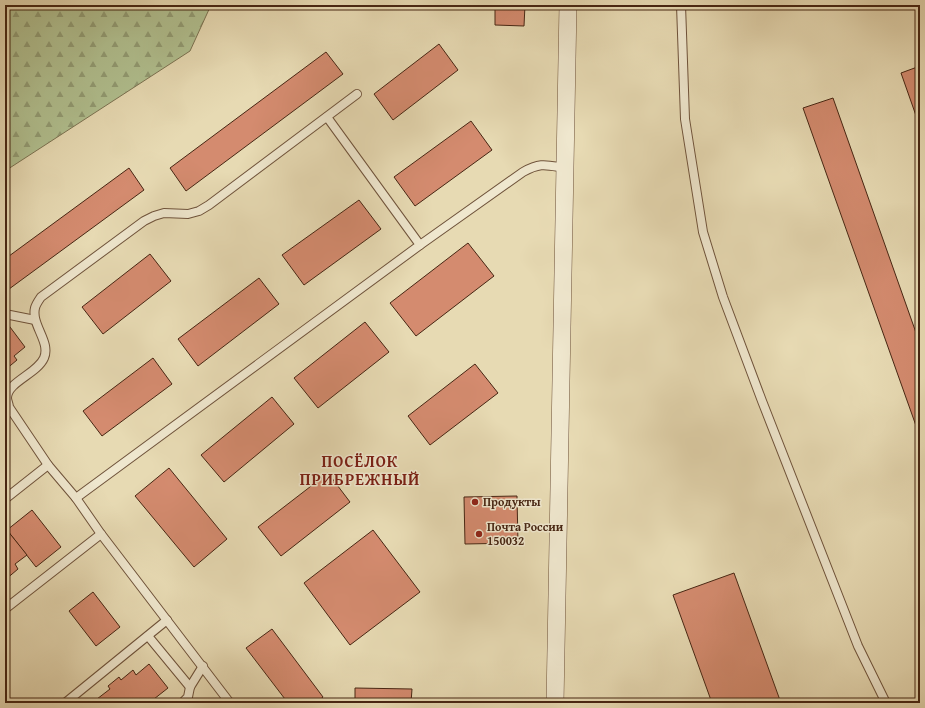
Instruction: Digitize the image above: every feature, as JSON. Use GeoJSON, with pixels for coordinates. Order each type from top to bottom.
{"type":"FeatureCollection","features":[{"type":"Feature","properties":{"kind":"street"},"geometry":{"type":"LineString","coordinates":[[555,703],[568,5]]}},
{"type":"Feature","properties":{"kind":"lane"},"geometry":{"type":"LineString","coordinates":[[681,5],[685,120],[703,232],[723,297],[762,401],[858,646],[886,703]]}},
{"type":"Feature","properties":{"kind":"lane"},"geometry":{"type":"LineString","coordinates":[[230,703],[101,534],[76,498],[48,465],[9,407],[7,398],[10,388],[36,368],[43,360],[46,351],[35,320],[35,307],[41,297],[144,221],[164,213],[188,214],[199,211],[209,205],[357,94]]}},
{"type":"Feature","properties":{"kind":"lane"},"geometry":{"type":"LineString","coordinates":[[327,117],[420,245]]}},
{"type":"Feature","properties":{"kind":"lane"},"geometry":{"type":"LineString","coordinates":[[76,498],[420,245],[523,172],[534,166],[542,164],[565,168]]}},
{"type":"Feature","properties":{"kind":"lane"},"geometry":{"type":"LineString","coordinates":[[5,314],[35,320]]}},
{"type":"Feature","properties":{"kind":"lane"},"geometry":{"type":"LineString","coordinates":[[5,499],[48,465]]}},
{"type":"Feature","properties":{"kind":"lane"},"geometry":{"type":"LineString","coordinates":[[5,609],[101,534]]}},
{"type":"Feature","properties":{"kind":"lane"},"geometry":{"type":"LineString","coordinates":[[65,703],[168,620]]}},
{"type":"Feature","properties":{"kind":"lane"},"geometry":{"type":"LineString","coordinates":[[148,636],[190,687]]}},
{"type":"Feature","properties":{"kind":"lane"},"geometry":{"type":"LineString","coordinates":[[182,703],[188,698],[190,687],[203,666]]}},
{"type":"Feature","properties":{"kind":"green space"},"geometry":{"type":"Polygon","coordinates":[[[5,5],[211,5],[190,51],[5,171],[5,5]]]}},
{"type":"Feature","properties":{"kind":"building"},"geometry":{"type":"Polygon","coordinates":[[[495,5],[525,5],[524,26],[495,25],[495,5]]]}},
{"type":"Feature","properties":{"kind":"building"},"geometry":{"type":"Polygon","coordinates":[[[439,44],[458,70],[393,120],[374,94],[439,44]]]}},
{"type":"Feature","properties":{"kind":"building"},"geometry":{"type":"Polygon","coordinates":[[[326,52],[343,74],[186,191],[170,168],[326,52]]]}},
{"type":"Feature","properties":{"kind":"building"},"geometry":{"type":"Polygon","coordinates":[[[920,66],[920,127],[901,73],[920,66]]]}},
{"type":"Feature","properties":{"kind":"building"},"geometry":{"type":"Polygon","coordinates":[[[833,98],[920,344],[920,437],[803,108],[833,98]]]}},
{"type":"Feature","properties":{"kind":"building"},"geometry":{"type":"Polygon","coordinates":[[[471,121],[492,150],[415,206],[394,177],[471,121]]]}},
{"type":"Feature","properties":{"kind":"building"},"geometry":{"type":"Polygon","coordinates":[[[129,168],[144,190],[5,292],[5,259],[129,168]]]}},
{"type":"Feature","properties":{"kind":"building"},"geometry":{"type":"Polygon","coordinates":[[[359,200],[381,229],[304,285],[282,255],[359,200]]]}},
{"type":"Feature","properties":{"kind":"building"},"geometry":{"type":"Polygon","coordinates":[[[468,243],[494,276],[416,336],[390,303],[468,243]]]}},
{"type":"Feature","properties":{"kind":"building"},"geometry":{"type":"Polygon","coordinates":[[[150,254],[171,281],[103,334],[82,307],[150,254]]]}},
{"type":"Feature","properties":{"kind":"building"},"geometry":{"type":"Polygon","coordinates":[[[259,278],[279,304],[198,366],[178,339],[259,278]]]}},
{"type":"Feature","properties":{"kind":"building"},"geometry":{"type":"Polygon","coordinates":[[[365,322],[389,352],[318,408],[294,378],[365,322]]]}},
{"type":"Feature","properties":{"kind":"building"},"geometry":{"type":"Polygon","coordinates":[[[7,323],[25,347],[14,356],[17,360],[5,370],[5,325],[7,323]]]}},
{"type":"Feature","properties":{"kind":"building"},"geometry":{"type":"Polygon","coordinates":[[[153,358],[172,384],[102,436],[83,411],[153,358]]]}},
{"type":"Feature","properties":{"kind":"building"},"geometry":{"type":"Polygon","coordinates":[[[475,364],[498,393],[430,445],[408,416],[475,364]]]}},
{"type":"Feature","properties":{"kind":"building"},"geometry":{"type":"Polygon","coordinates":[[[272,397],[294,424],[224,482],[201,455],[272,397]]]}},
{"type":"Feature","properties":{"kind":"building"},"geometry":{"type":"Polygon","coordinates":[[[169,468],[227,539],[194,567],[135,496],[169,468]]]}},
{"type":"Feature","properties":{"kind":"building"},"geometry":{"type":"Polygon","coordinates":[[[328,473],[350,502],[281,556],[258,527],[328,473]]]}},
{"type":"Feature","properties":{"kind":"building"},"geometry":{"type":"Polygon","coordinates":[[[517,496],[518,543],[465,544],[464,497],[517,496]]]}},
{"type":"Feature","properties":{"kind":"building"},"geometry":{"type":"Polygon","coordinates":[[[32,510],[61,547],[36,567],[7,530],[32,510]]]}},
{"type":"Feature","properties":{"kind":"building"},"geometry":{"type":"Polygon","coordinates":[[[7,530],[27,555],[15,564],[18,569],[5,580],[5,531],[7,530]]]}},
{"type":"Feature","properties":{"kind":"building"},"geometry":{"type":"Polygon","coordinates":[[[373,530],[420,592],[350,645],[304,583],[373,530]]]}},
{"type":"Feature","properties":{"kind":"building"},"geometry":{"type":"Polygon","coordinates":[[[734,573],[781,703],[712,703],[673,595],[734,573]]]}},
{"type":"Feature","properties":{"kind":"building"},"geometry":{"type":"Polygon","coordinates":[[[93,592],[120,627],[96,646],[69,611],[93,592]]]}},
{"type":"Feature","properties":{"kind":"building"},"geometry":{"type":"Polygon","coordinates":[[[272,629],[323,697],[316,703],[288,703],[246,648],[272,629]]]}},
{"type":"Feature","properties":{"kind":"building"},"geometry":{"type":"Polygon","coordinates":[[[149,664],[168,688],[154,699],[156,701],[153,703],[101,703],[97,699],[110,689],[108,686],[119,677],[121,680],[133,670],[136,675],[149,664]]]}},
{"type":"Feature","properties":{"kind":"building"},"geometry":{"type":"Polygon","coordinates":[[[355,688],[412,689],[411,703],[355,703],[355,688]]]}},
{"type":"Feature","properties":{"kind":"place","name":"Продукты"},"geometry":{"type":"Point","coordinates":[475,502]}},
{"type":"Feature","properties":{"kind":"place","name":"Почта России 150032"},"geometry":{"type":"Point","coordinates":[479,534]}},
{"type":"Feature","properties":{"kind":"district","name":"ПОСЁЛОК ПРИБРЕЖНЫЙ"},"geometry":{"type":"Point","coordinates":[360,470]}}]}
